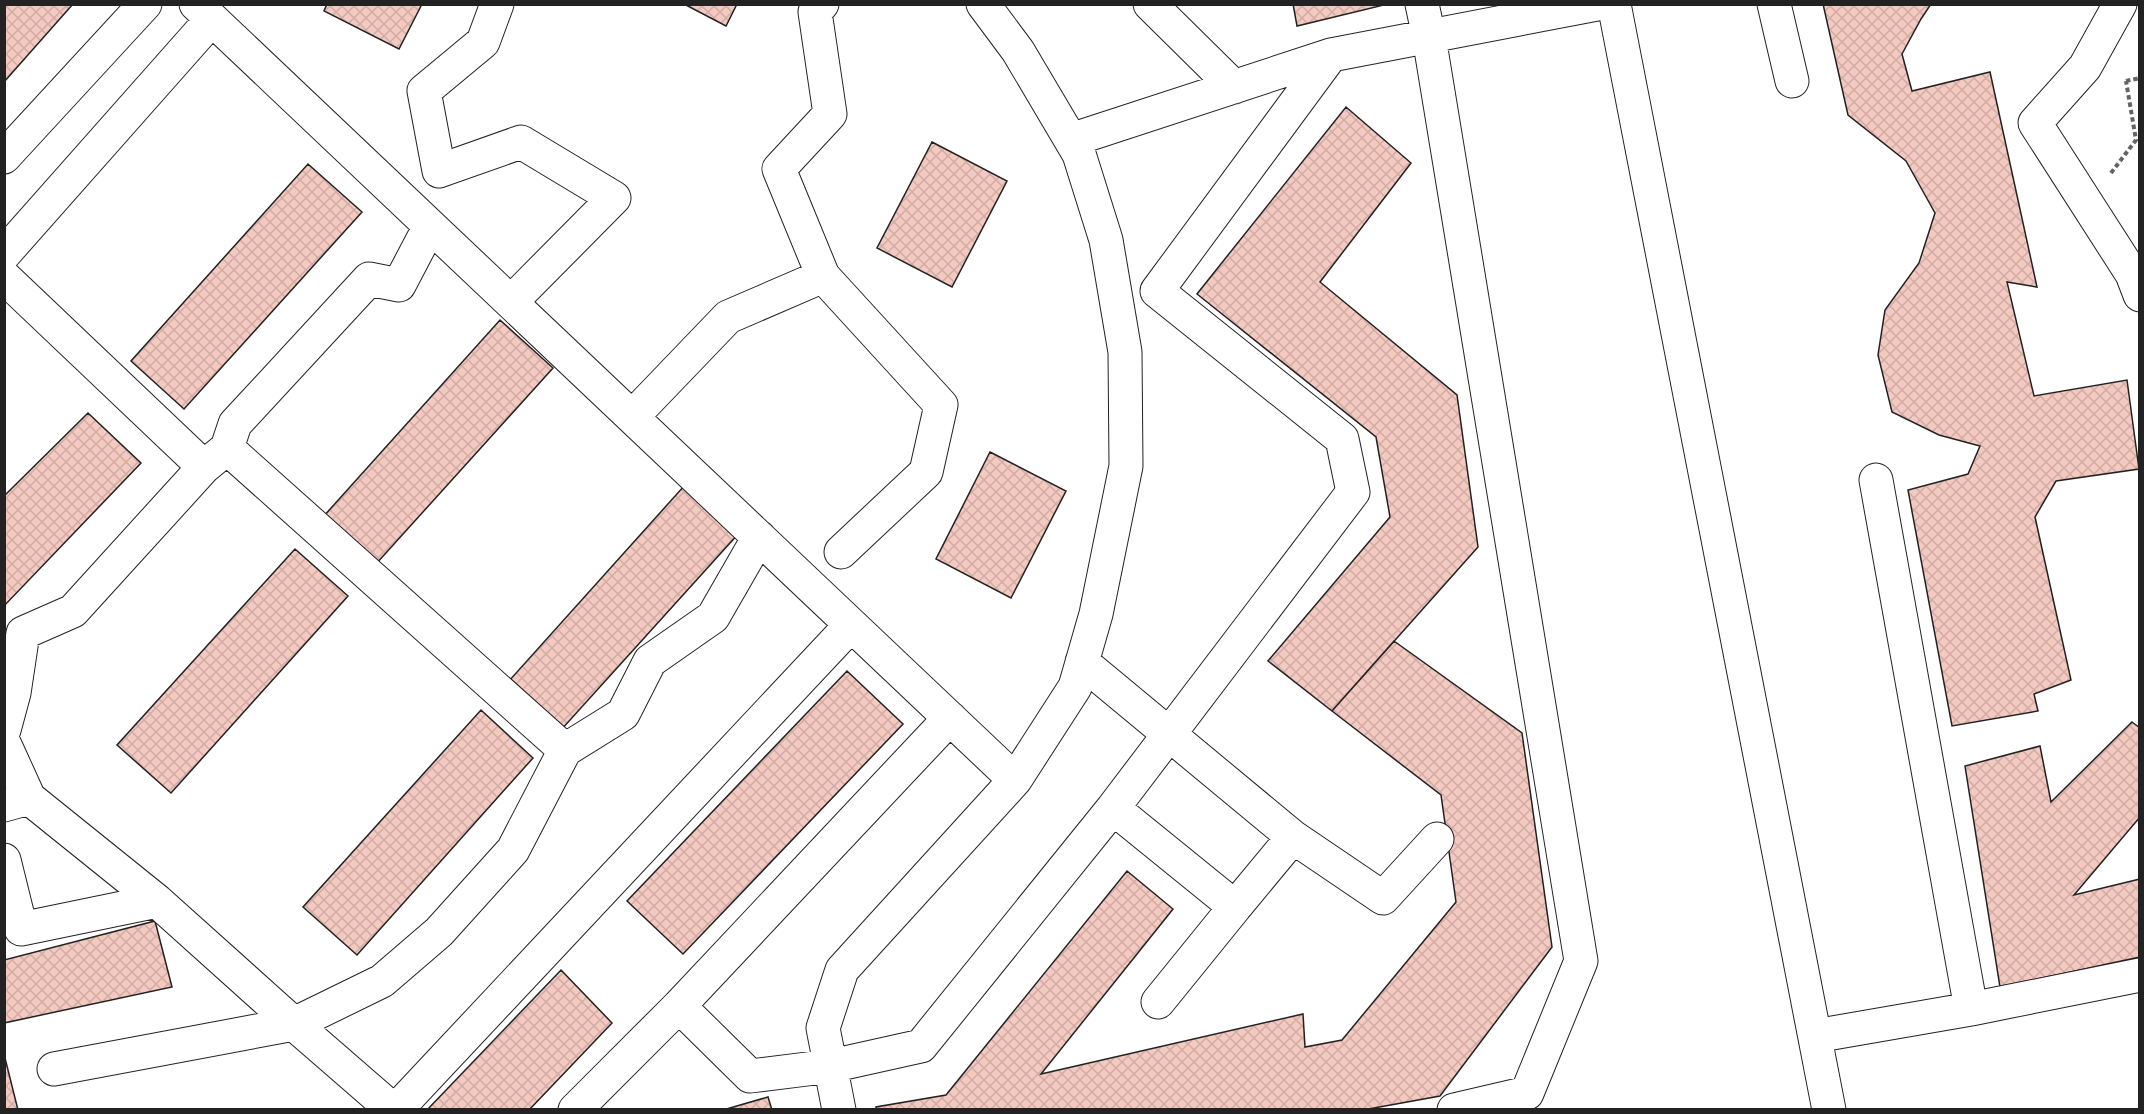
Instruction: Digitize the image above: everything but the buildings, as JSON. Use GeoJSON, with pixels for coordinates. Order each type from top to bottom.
{"type":"FeatureCollection","features":[{"type":"Feature","properties":{"kind":"street"},"geometry":{"type":"LineString","coordinates":[[4,157],[145,4]]}},
{"type":"Feature","properties":{"kind":"street"},"geometry":{"type":"LineString","coordinates":[[497,4],[483,42],[424,91],[439,171],[521,142],[614,198],[511,302]]}},
{"type":"Feature","properties":{"kind":"street"},"geometry":{"type":"LineString","coordinates":[[822,4],[816,12],[830,114],[779,168],[823,276],[942,405],[926,472],[841,552]]}},
{"type":"Feature","properties":{"kind":"street"},"geometry":{"type":"LineString","coordinates":[[838,1110],[823,1028],[842,970],[1015,780],[1075,687],[1096,614],[1126,466],[1125,352],[1106,240],[1079,154],[1018,51],[983,4]]}},
{"type":"Feature","properties":{"kind":"street"},"geometry":{"type":"LineString","coordinates":[[1150,4],[1234,87]]}},
{"type":"Feature","properties":{"kind":"street"},"geometry":{"type":"LineString","coordinates":[[1422,4],[1581,960],[1527,1093],[1454,1110]]}},
{"type":"Feature","properties":{"kind":"street"},"geometry":{"type":"LineString","coordinates":[[1071,140],[1331,56],[1597,4]]}},
{"type":"Feature","properties":{"kind":"street"},"geometry":{"type":"LineString","coordinates":[[1614,4],[1829,1110]]}},
{"type":"Feature","properties":{"kind":"street"},"geometry":{"type":"LineString","coordinates":[[1774,4],[1792,81]]}},
{"type":"Feature","properties":{"kind":"street"},"geometry":{"type":"LineString","coordinates":[[2120,4],[2085,67],[2035,123],[2132,274],[2139,295]]}},
{"type":"Feature","properties":{"kind":"street"},"geometry":{"type":"LineString","coordinates":[[4,254],[204,12],[1015,780]]}},
{"type":"Feature","properties":{"kind":"street"},"geometry":{"type":"LineString","coordinates":[[679,1006],[750,1076],[831,1066],[921,1046],[1113,808],[1353,492],[1342,439],[1157,291],[1331,56]]}},
{"type":"Feature","properties":{"kind":"street"},"geometry":{"type":"LineString","coordinates":[[4,730],[14,693],[23,633],[73,611],[216,458],[235,424],[369,279],[399,285],[430,226]]}},
{"type":"Feature","properties":{"kind":"street"},"geometry":{"type":"LineString","coordinates":[[632,417],[728,317],[823,276]]}},
{"type":"Feature","properties":{"kind":"street"},"geometry":{"type":"LineString","coordinates":[[4,277],[565,750]]}},
{"type":"Feature","properties":{"kind":"street"},"geometry":{"type":"LineString","coordinates":[[1876,480],[1971,1009]]}},
{"type":"Feature","properties":{"kind":"street"},"geometry":{"type":"LineString","coordinates":[[54,1069],[294,1024],[382,981],[439,932],[513,850],[565,750],[623,714],[650,662],[713,617],[759,537]]}},
{"type":"Feature","properties":{"kind":"street"},"geometry":{"type":"LineString","coordinates":[[4,744],[17,801],[157,901],[394,1110],[851,625]]}},
{"type":"Feature","properties":{"kind":"street"},"geometry":{"type":"LineString","coordinates":[[1082,662],[1293,837],[1383,898],[1437,839]]}},
{"type":"Feature","properties":{"kind":"street"},"geometry":{"type":"LineString","coordinates":[[574,1110],[679,1006],[950,718]]}},
{"type":"Feature","properties":{"kind":"street"},"geometry":{"type":"LineString","coordinates":[[1113,808],[1235,907]]}},
{"type":"Feature","properties":{"kind":"street"},"geometry":{"type":"LineString","coordinates":[[1158,1002],[1293,837]]}},
{"type":"Feature","properties":{"kind":"street"},"geometry":{"type":"LineString","coordinates":[[4,860],[21,929],[157,901]]}},
{"type":"Feature","properties":{"kind":"street"},"geometry":{"type":"LineString","coordinates":[[1815,1036],[1971,1009],[2139,975]]}},
{"type":"Feature","properties":{"kind":"path"},"geometry":{"type":"LineString","coordinates":[[2080,194],[2110,175],[2136,140],[2126,81]]}}]}
